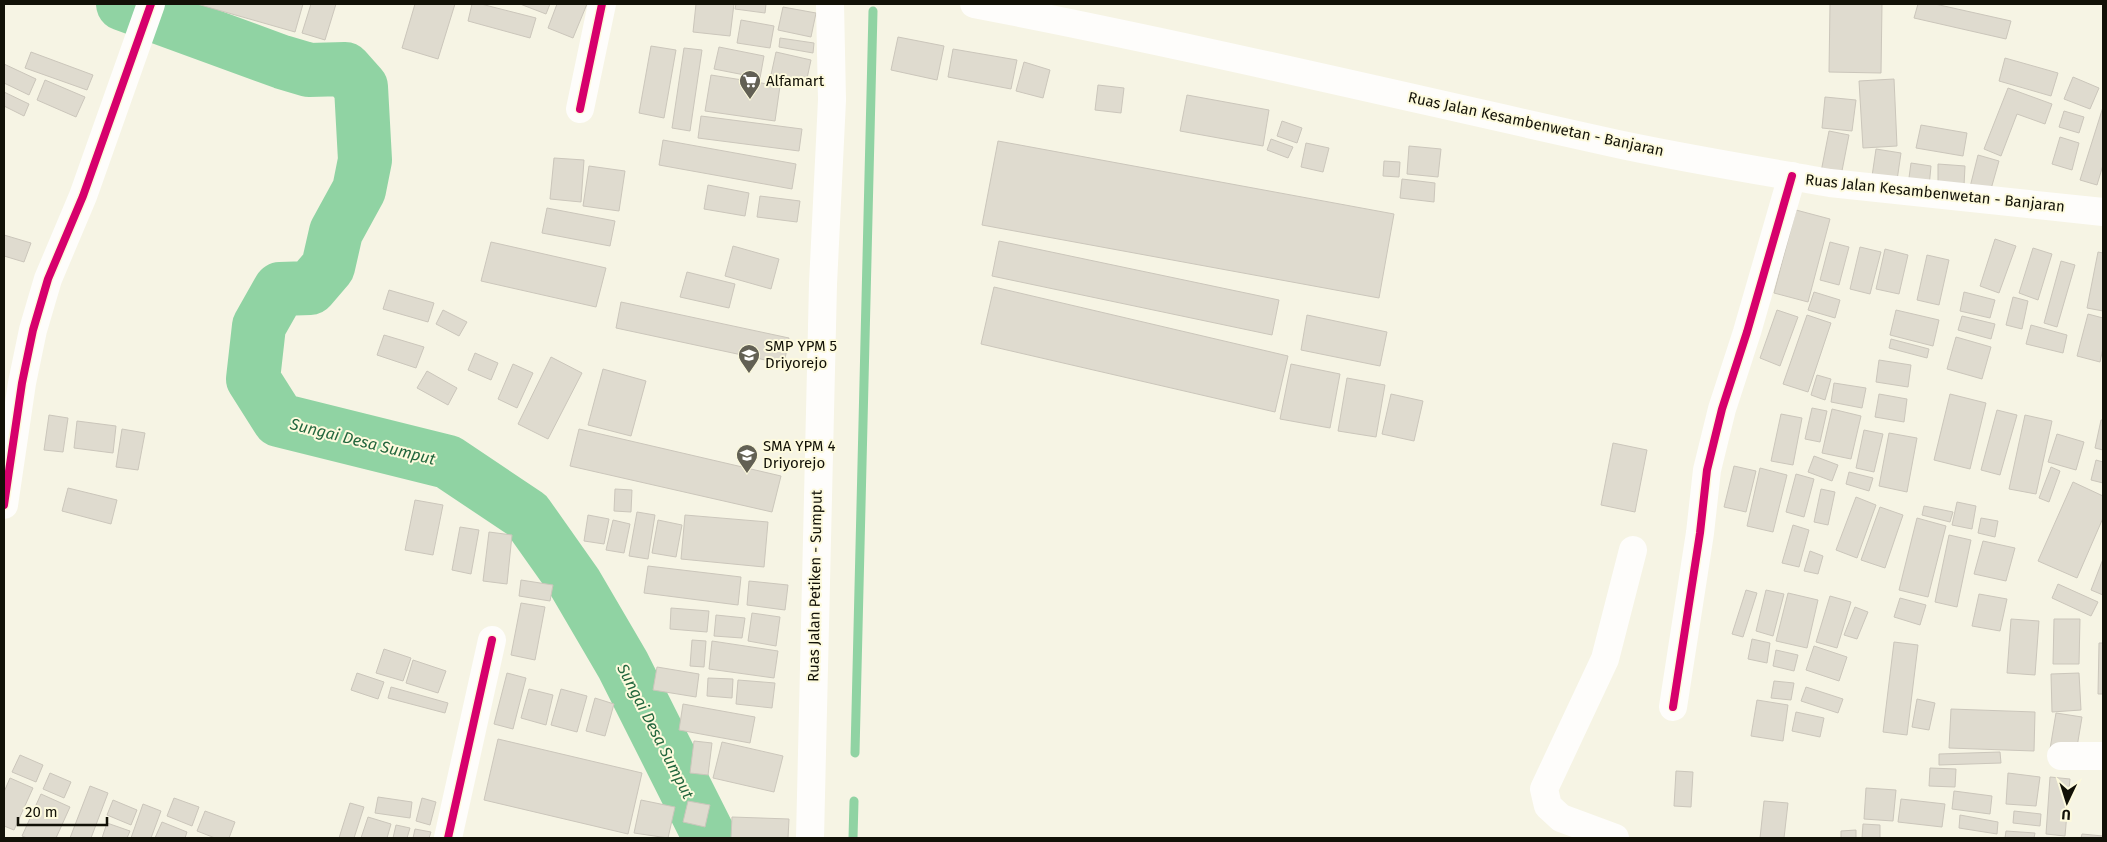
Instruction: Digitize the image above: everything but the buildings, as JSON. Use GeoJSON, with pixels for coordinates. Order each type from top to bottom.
{"type":"FeatureCollection","features":[{"type":"Feature","properties":{"kind":"main road"},"geometry":{"type":"LineString","coordinates":[[580,109],[602,4]]}},
{"type":"Feature","properties":{"kind":"main road","name":"Ruas Jalan Petiken - Sumput"},"geometry":{"type":"LineString","coordinates":[[810,838],[822,324],[832,100],[830,4]]}},
{"type":"Feature","properties":{"kind":"main road","name":"Ruas Jalan Kesambenwetan - Banjaran"},"geometry":{"type":"LineString","coordinates":[[974,4],[1097,28],[1629,146],[1830,183],[2103,212]]}},
{"type":"Feature","properties":{"kind":"main road"},"geometry":{"type":"LineString","coordinates":[[4,505],[22,383],[48,280],[83,196],[148,13]]}},
{"type":"Feature","properties":{"kind":"main road"},"geometry":{"type":"LineString","coordinates":[[1673,707],[1700,533],[1707,470],[1722,409],[1747,332],[1792,176]]}},
{"type":"Feature","properties":{"kind":"main road"},"geometry":{"type":"LineString","coordinates":[[1614,838],[1561,818],[1548,806],[1544,789],[1605,659],[1632,550]]}},
{"type":"Feature","properties":{"kind":"main road"},"geometry":{"type":"LineString","coordinates":[[448,838],[492,640]]}},
{"type":"Feature","properties":{"kind":"main road"},"geometry":{"type":"LineString","coordinates":[[2061,756],[2103,756]]}},
{"type":"Feature","properties":{"kind":"waterway","name":"Sungai Desa Sumput"},"geometry":{"type":"LineString","coordinates":[[123,4],[309,70],[345,69],[361,87],[365,160],[359,190],[336,232],[328,267],[310,288],[280,289],[259,326],[253,379],[279,420],[448,462],[527,515],[575,583],[623,665],[710,838]]}},
{"type":"Feature","properties":{"kind":"waterway"},"geometry":{"type":"LineString","coordinates":[[855,753],[873,11]]}},
{"type":"Feature","properties":{"kind":"waterway"},"geometry":{"type":"LineString","coordinates":[[853,838],[854,801]]}},
{"type":"Feature","properties":{"kind":"cycle path"},"geometry":{"type":"LineString","coordinates":[[4,505],[22,383],[33,330],[48,279],[83,196],[151,4]]}},
{"type":"Feature","properties":{"kind":"cycle path"},"geometry":{"type":"LineString","coordinates":[[580,109],[602,4]]}},
{"type":"Feature","properties":{"kind":"cycle path"},"geometry":{"type":"LineString","coordinates":[[1673,707],[1700,533],[1707,470],[1722,409],[1747,332],[1792,176]]}},
{"type":"Feature","properties":{"kind":"cycle path"},"geometry":{"type":"LineString","coordinates":[[448,838],[492,640]]}},
{"type":"Feature","properties":{"kind":"place","name":"Alfamart"},"geometry":{"type":"Point","coordinates":[750,100]}},
{"type":"Feature","properties":{"kind":"place","name":"SMP YPM 5 Driyorejo"},"geometry":{"type":"Point","coordinates":[749,374]}},
{"type":"Feature","properties":{"kind":"place","name":"SMA YPM 4 Driyorejo"},"geometry":{"type":"Point","coordinates":[747,474]}}]}
